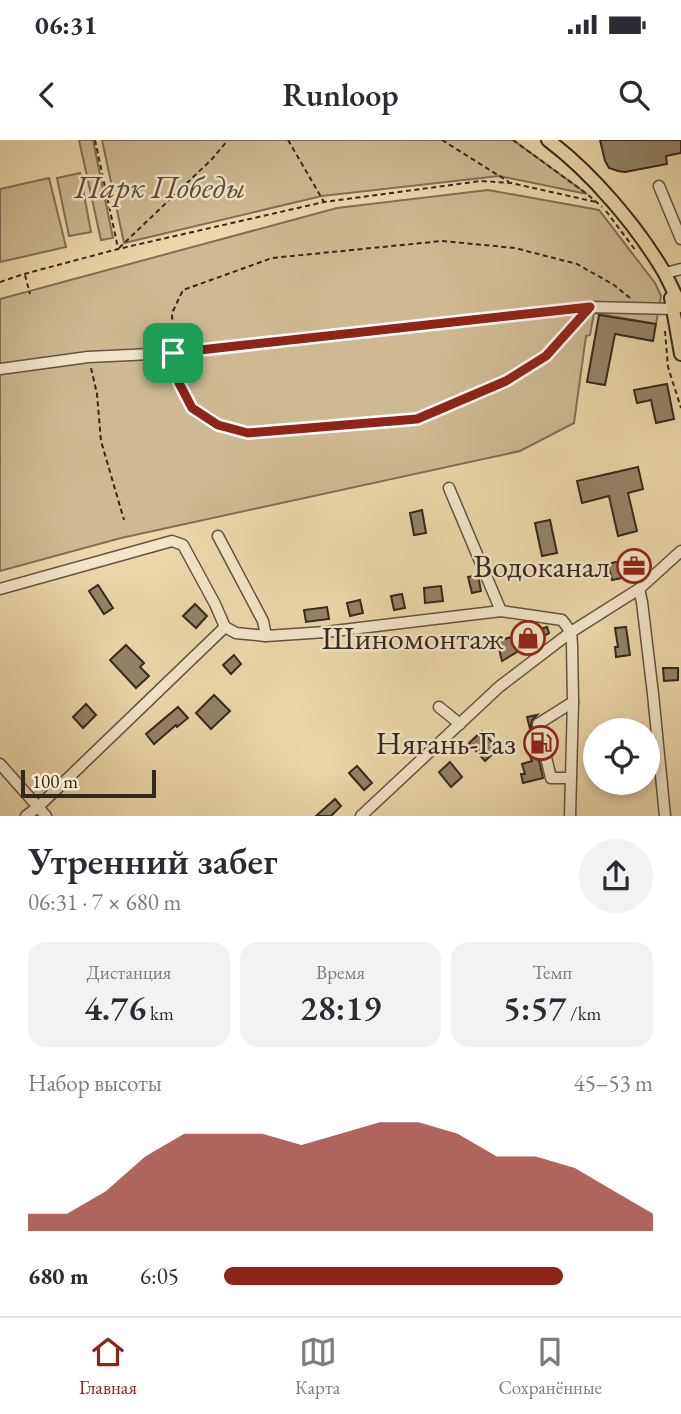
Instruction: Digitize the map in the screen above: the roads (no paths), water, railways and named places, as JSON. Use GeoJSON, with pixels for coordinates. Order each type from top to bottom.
{"type":"FeatureCollection","features":[{"type":"Feature","properties":{"kind":"main road"},"geometry":{"type":"LineString","coordinates":[[555,142],[604,192],[649,248],[666,277],[678,308],[681,354]]}},
{"type":"Feature","properties":{"kind":"street"},"geometry":{"type":"LineString","coordinates":[[659,186],[681,239]]}},
{"type":"Feature","properties":{"kind":"street"},"geometry":{"type":"LineString","coordinates":[[666,277],[681,269]]}},
{"type":"Feature","properties":{"kind":"street"},"geometry":{"type":"LineString","coordinates":[[0,369],[88,357],[173,353],[590,307],[678,308]]}},
{"type":"Feature","properties":{"kind":"street"},"geometry":{"type":"LineString","coordinates":[[449,488],[501,611]]}},
{"type":"Feature","properties":{"kind":"street"},"geometry":{"type":"LineString","coordinates":[[218,536],[263,621],[266,636]]}},
{"type":"Feature","properties":{"kind":"street"},"geometry":{"type":"LineString","coordinates":[[0,589],[172,541],[183,545],[225,627],[236,633],[266,636],[326,632],[501,611],[562,620],[571,632],[573,702],[569,816]]}},
{"type":"Feature","properties":{"kind":"street"},"geometry":{"type":"LineString","coordinates":[[361,816],[499,687],[571,632],[639,589],[681,551]]}},
{"type":"Feature","properties":{"kind":"street"},"geometry":{"type":"LineString","coordinates":[[639,589],[653,694],[664,816]]}},
{"type":"Feature","properties":{"kind":"street"},"geometry":{"type":"LineString","coordinates":[[26,816],[225,627]]}},
{"type":"Feature","properties":{"kind":"street"},"geometry":{"type":"LineString","coordinates":[[571,778],[551,778],[538,724],[573,702]]}},
{"type":"Feature","properties":{"kind":"street"},"geometry":{"type":"LineString","coordinates":[[439,707],[460,724]]}},
{"type":"Feature","properties":{"kind":"street"},"geometry":{"type":"LineString","coordinates":[[0,764],[46,816]]}},
{"type":"Feature","properties":{"kind":"place","name":"Водоканал"},"geometry":{"type":"Point","coordinates":[634,566]}},
{"type":"Feature","properties":{"kind":"place","name":"Шиномонтаж"},"geometry":{"type":"Point","coordinates":[528,638]}},
{"type":"Feature","properties":{"kind":"place","name":"Нягань-Газ"},"geometry":{"type":"Point","coordinates":[541,743]}},
{"type":"Feature","properties":{"kind":"park label","name":"Парк Победы"},"geometry":{"type":"Point","coordinates":[160,187]}}]}
